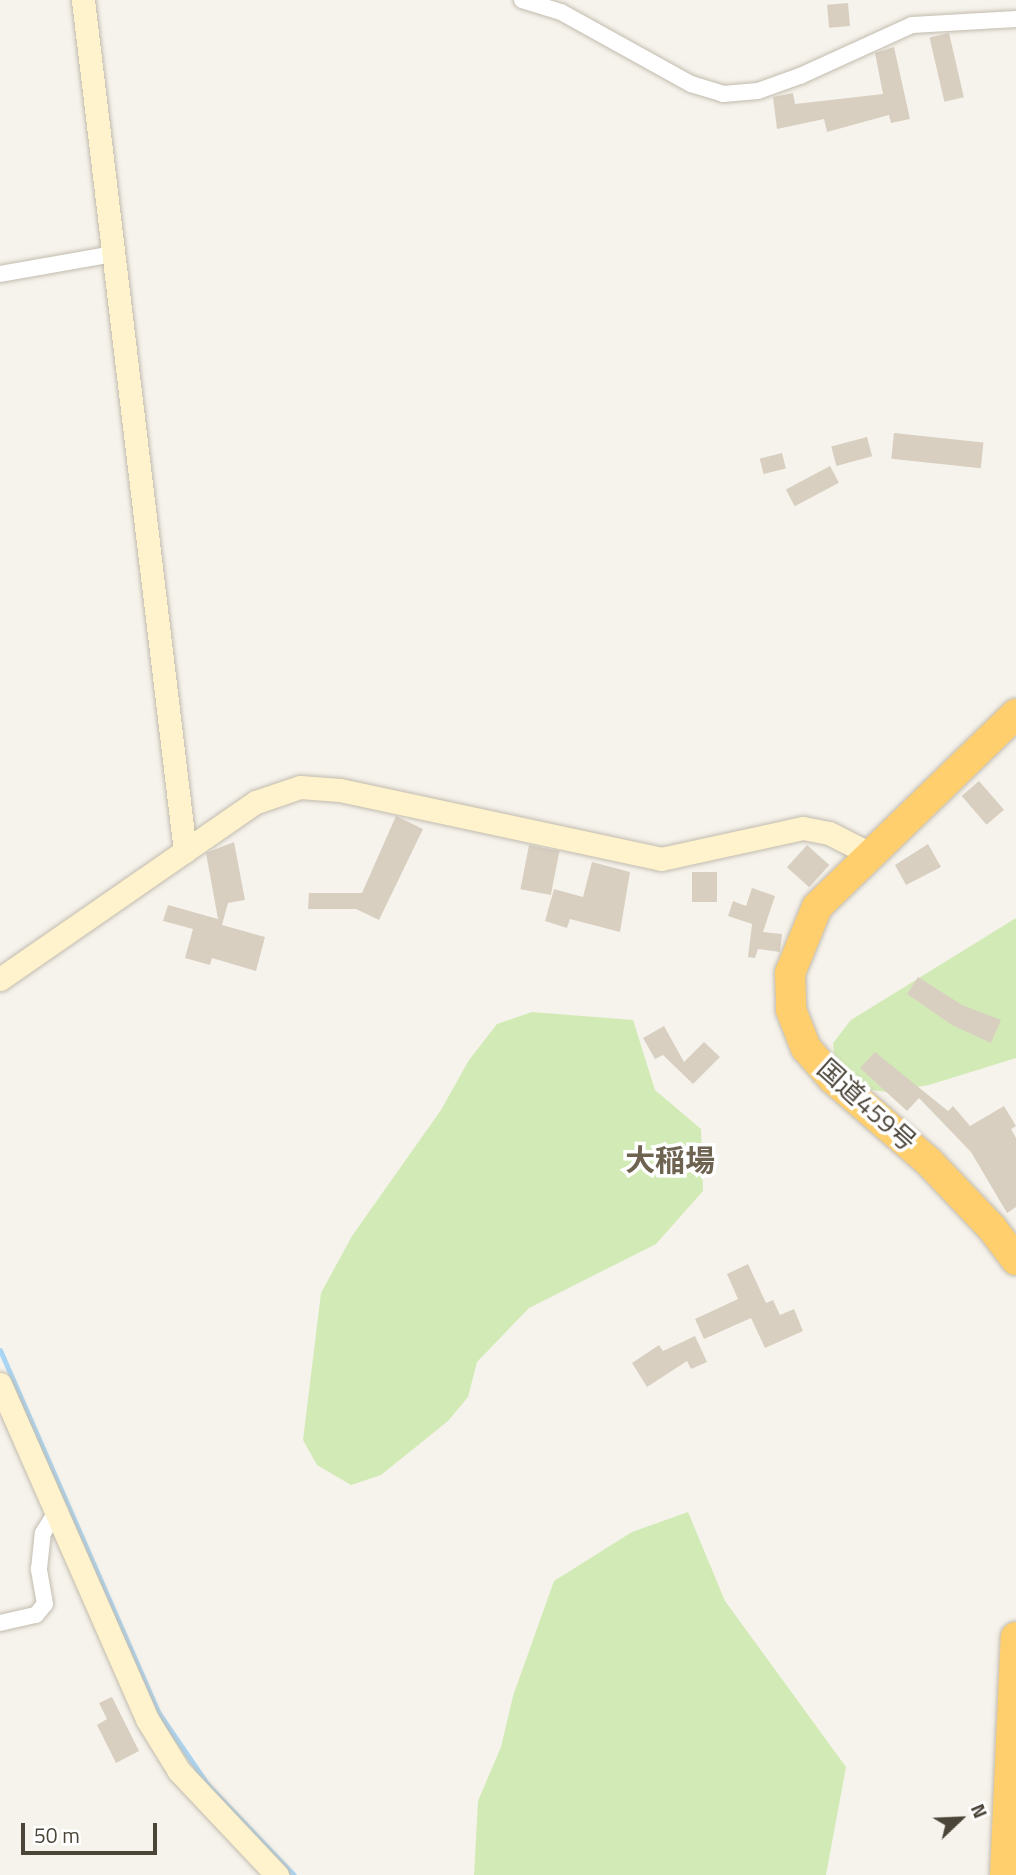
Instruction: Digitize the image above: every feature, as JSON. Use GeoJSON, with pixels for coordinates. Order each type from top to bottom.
{"type":"FeatureCollection","features":[{"type":"Feature","properties":{"kind":"highway","name":"国道459号"},"geometry":{"type":"LineString","coordinates":[[1011,1244],[929,1162],[833,1079],[806,1048],[791,1010],[790,973],[817,907],[868,853],[1016,714]]}},
{"type":"Feature","properties":{"kind":"highway"},"geometry":{"type":"LineString","coordinates":[[1009,1868],[1016,1637]]}},
{"type":"Feature","properties":{"kind":"street"},"geometry":{"type":"LineString","coordinates":[[83,0],[185,850]]}},
{"type":"Feature","properties":{"kind":"street"},"geometry":{"type":"LineString","coordinates":[[522,0],[561,12],[691,84],[723,94],[758,91],[800,76],[912,25],[1016,19]]}},
{"type":"Feature","properties":{"kind":"street"},"geometry":{"type":"LineString","coordinates":[[0,274],[113,254]]}},
{"type":"Feature","properties":{"kind":"street"},"geometry":{"type":"LineString","coordinates":[[0,979],[256,802],[300,787],[340,790],[661,859],[803,828],[829,833],[868,853]]}},
{"type":"Feature","properties":{"kind":"street"},"geometry":{"type":"LineString","coordinates":[[0,1384],[147,1719],[179,1771],[277,1875]]}},
{"type":"Feature","properties":{"kind":"street"},"geometry":{"type":"LineString","coordinates":[[0,1623],[36,1615],[45,1604],[39,1569],[43,1533],[56,1512]]}},
{"type":"Feature","properties":{"kind":"green space"},"geometry":{"type":"Polygon","coordinates":[[[1016,918],[1016,1058],[929,1085],[886,1092],[853,1087],[835,1061],[833,1043],[851,1020],[1016,918]]]}},
{"type":"Feature","properties":{"kind":"green space"},"geometry":{"type":"Polygon","coordinates":[[[532,1012],[633,1020],[655,1090],[701,1129],[703,1191],[656,1244],[529,1308],[477,1362],[468,1397],[448,1421],[381,1475],[351,1485],[317,1465],[303,1440],[321,1293],[352,1236],[441,1110],[469,1060],[497,1024],[532,1012]]]}},
{"type":"Feature","properties":{"kind":"green space"},"geometry":{"type":"Polygon","coordinates":[[[688,1512],[725,1601],[846,1767],[826,1875],[474,1875],[478,1801],[501,1747],[513,1696],[554,1581],[632,1532],[688,1512]]]}},
{"type":"Feature","properties":{"kind":"building"},"geometry":{"type":"Polygon","coordinates":[[[848,3],[850,26],[829,28],[827,5],[848,3]]]}},
{"type":"Feature","properties":{"kind":"building"},"geometry":{"type":"Polygon","coordinates":[[[949,33],[964,97],[944,102],[930,37],[949,33]]]}},
{"type":"Feature","properties":{"kind":"building"},"geometry":{"type":"Polygon","coordinates":[[[894,47],[910,119],[891,123],[889,115],[827,132],[824,119],[777,129],[773,97],[793,93],[795,104],[883,94],[875,53],[894,47]]]}},
{"type":"Feature","properties":{"kind":"building"},"geometry":{"type":"Polygon","coordinates":[[[894,433],[984,442],[981,468],[891,459],[894,433]]]}},
{"type":"Feature","properties":{"kind":"building"},"geometry":{"type":"Polygon","coordinates":[[[867,437],[872,456],[836,466],[831,447],[867,437]]]}},
{"type":"Feature","properties":{"kind":"building"},"geometry":{"type":"Polygon","coordinates":[[[782,453],[786,469],[764,474],[760,459],[782,453]]]}},
{"type":"Feature","properties":{"kind":"building"},"geometry":{"type":"Polygon","coordinates":[[[830,466],[839,483],[795,506],[786,489],[830,466]]]}},
{"type":"Feature","properties":{"kind":"building"},"geometry":{"type":"Polygon","coordinates":[[[979,781],[1004,810],[987,825],[962,796],[979,781]]]}},
{"type":"Feature","properties":{"kind":"building"},"geometry":{"type":"Polygon","coordinates":[[[396,816],[423,829],[379,920],[356,909],[308,909],[309,893],[362,893],[396,816]]]}},
{"type":"Feature","properties":{"kind":"building"},"geometry":{"type":"Polygon","coordinates":[[[234,842],[245,900],[228,903],[222,925],[265,937],[256,971],[212,958],[210,965],[185,958],[193,929],[163,921],[168,905],[218,919],[206,853],[234,842]]]}},
{"type":"Feature","properties":{"kind":"building"},"geometry":{"type":"Polygon","coordinates":[[[928,844],[941,867],[906,885],[895,865],[928,844]]]}},
{"type":"Feature","properties":{"kind":"building"},"geometry":{"type":"Polygon","coordinates":[[[529,845],[559,851],[551,895],[520,889],[529,845]]]}},
{"type":"Feature","properties":{"kind":"building"},"geometry":{"type":"Polygon","coordinates":[[[807,845],[829,865],[809,887],[787,867],[807,845]]]}},
{"type":"Feature","properties":{"kind":"building"},"geometry":{"type":"Polygon","coordinates":[[[592,862],[630,872],[620,932],[570,919],[567,928],[545,921],[554,889],[583,897],[592,862]]]}},
{"type":"Feature","properties":{"kind":"building"},"geometry":{"type":"Polygon","coordinates":[[[692,872],[717,872],[717,902],[692,902],[692,872]]]}},
{"type":"Feature","properties":{"kind":"building"},"geometry":{"type":"Polygon","coordinates":[[[752,888],[775,896],[763,932],[782,934],[780,952],[758,949],[755,958],[748,957],[752,924],[728,916],[733,901],[746,906],[752,888]]]}},
{"type":"Feature","properties":{"kind":"building"},"geometry":{"type":"Polygon","coordinates":[[[918,977],[962,1005],[1001,1020],[991,1043],[952,1025],[907,994],[918,977]]]}},
{"type":"Feature","properties":{"kind":"building"},"geometry":{"type":"Polygon","coordinates":[[[664,1026],[684,1062],[704,1042],[720,1057],[693,1084],[663,1055],[655,1059],[643,1038],[664,1026]]]}},
{"type":"Feature","properties":{"kind":"building"},"geometry":{"type":"Polygon","coordinates":[[[875,1052],[948,1111],[953,1106],[970,1126],[1004,1106],[1016,1126],[1011,1129],[1016,1138],[1016,1207],[1007,1213],[971,1152],[919,1098],[907,1111],[860,1068],[875,1052]]]}},
{"type":"Feature","properties":{"kind":"building"},"geometry":{"type":"Polygon","coordinates":[[[748,1264],[766,1303],[773,1300],[780,1315],[794,1309],[803,1331],[765,1348],[751,1318],[704,1339],[695,1319],[738,1299],[727,1274],[748,1264]]]}},
{"type":"Feature","properties":{"kind":"building"},"geometry":{"type":"Polygon","coordinates":[[[695,1336],[707,1362],[691,1369],[687,1361],[647,1387],[632,1363],[659,1345],[663,1351],[695,1336]]]}},
{"type":"Feature","properties":{"kind":"building"},"geometry":{"type":"Polygon","coordinates":[[[112,1697],[139,1751],[116,1763],[97,1725],[107,1719],[99,1703],[112,1697]]]}},
{"type":"Feature","properties":{"kind":"waterway"},"geometry":{"type":"LineString","coordinates":[[0,1350],[158,1712],[208,1785],[294,1875]]}},
{"type":"Feature","properties":{"kind":"district","name":"大稲場"},"geometry":{"type":"Point","coordinates":[670,1160]}}]}
